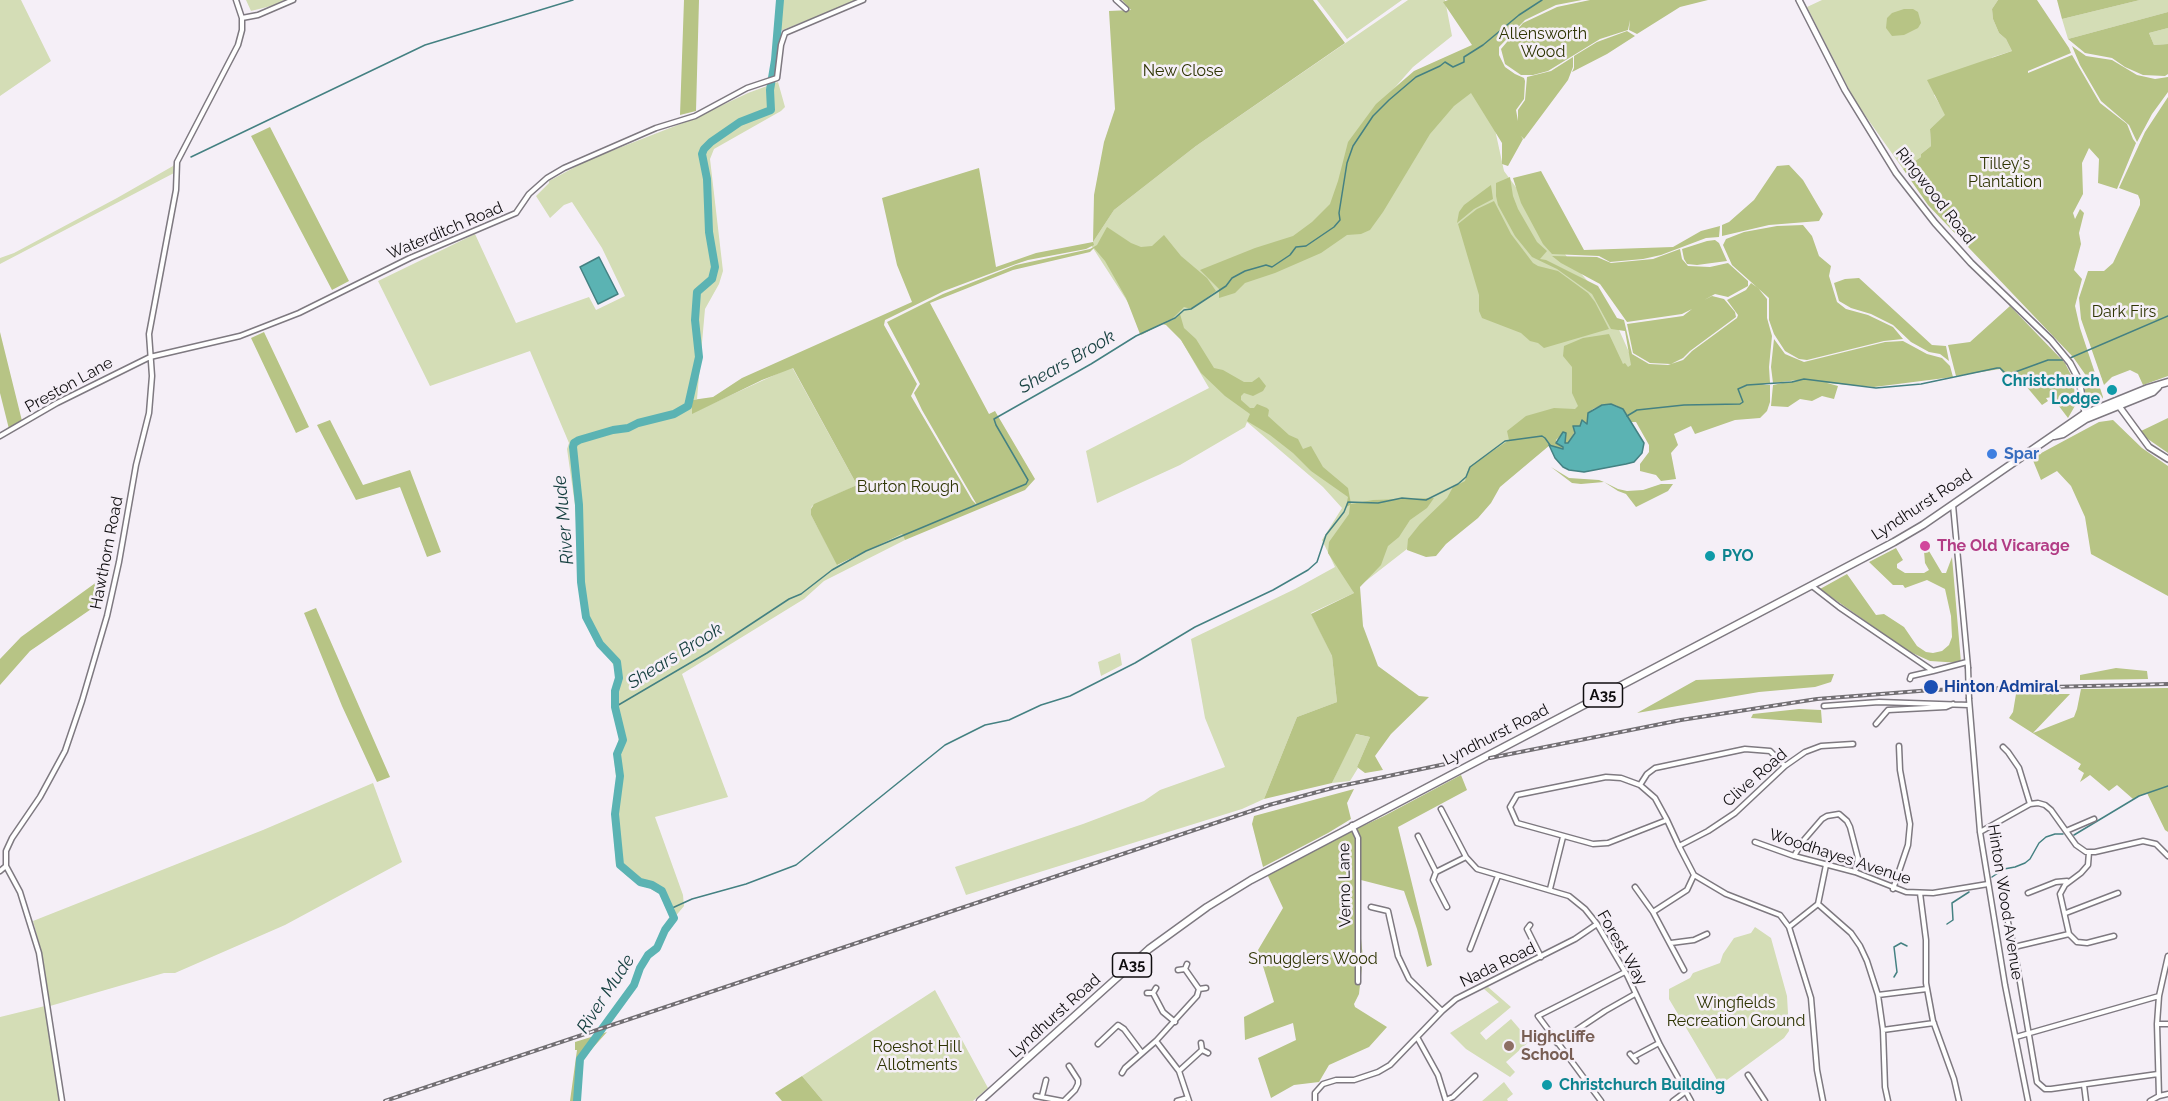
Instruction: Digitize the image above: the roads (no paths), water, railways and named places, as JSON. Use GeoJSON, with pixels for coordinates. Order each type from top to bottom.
{"type":"FeatureCollection","features":[{"type":"Feature","properties":{"kind":"main road","name":"Lyndhurst Road"},"geometry":{"type":"LineString","coordinates":[[980,1101],[1161,940],[1207,907],[1251,880],[1894,542],[2054,436],[2059,430],[2148,388],[2168,382]]}},
{"type":"Feature","properties":{"kind":"street","name":"Hawthorn Road"},"geometry":{"type":"LineString","coordinates":[[6,866],[6,851],[12,838],[40,798],[64,751],[82,701],[104,626],[119,562],[136,465],[149,413],[152,376],[149,334],[176,190],[177,162],[236,50],[242,18],[236,0]]}},
{"type":"Feature","properties":{"kind":"street"},"geometry":{"type":"LineString","coordinates":[[242,18],[258,15],[292,0]]}},
{"type":"Feature","properties":{"kind":"street","name":"Waterditch Road"},"geometry":{"type":"LineString","coordinates":[[150,357],[240,336],[298,313],[410,258],[516,213],[529,194],[547,178],[564,168],[656,128],[695,116],[747,88],[777,78],[781,45],[785,33],[863,0]]}},
{"type":"Feature","properties":{"kind":"street"},"geometry":{"type":"LineString","coordinates":[[1116,0],[1126,9]]}},
{"type":"Feature","properties":{"kind":"street","name":"Ringwood Road"},"geometry":{"type":"LineString","coordinates":[[1799,0],[1845,90],[1896,173],[1935,223],[1971,262],[2051,340],[2070,363],[2084,396],[2085,417]]}},
{"type":"Feature","properties":{"kind":"street","name":"Preston Lane"},"geometry":{"type":"LineString","coordinates":[[0,436],[57,403],[150,357]]}},
{"type":"Feature","properties":{"kind":"street"},"geometry":{"type":"LineString","coordinates":[[2117,404],[2149,447],[2168,459]]}},
{"type":"Feature","properties":{"kind":"street","name":"Hinton Wood Avenue"},"geometry":{"type":"LineString","coordinates":[[1953,504],[1980,832],[2028,1101]]}},
{"type":"Feature","properties":{"kind":"street"},"geometry":{"type":"LineString","coordinates":[[1812,586],[1933,671]]}},
{"type":"Feature","properties":{"kind":"street"},"geometry":{"type":"LineString","coordinates":[[1911,676],[1967,665]]}},
{"type":"Feature","properties":{"kind":"street"},"geometry":{"type":"LineString","coordinates":[[1824,706],[1880,702],[1969,705]]}},
{"type":"Feature","properties":{"kind":"street"},"geometry":{"type":"LineString","coordinates":[[1876,724],[1888,710],[1946,707],[1954,704]]}},
{"type":"Feature","properties":{"kind":"street","name":"Clive Road"},"geometry":{"type":"LineString","coordinates":[[1679,846],[1708,831],[1735,813],[1785,766],[1805,752],[1821,746],[1853,744]]}},
{"type":"Feature","properties":{"kind":"street"},"geometry":{"type":"LineString","coordinates":[[1893,888],[1908,844],[1911,824],[1900,770],[1899,746]]}},
{"type":"Feature","properties":{"kind":"street"},"geometry":{"type":"LineString","coordinates":[[2003,747],[2019,768],[2030,804]]}},
{"type":"Feature","properties":{"kind":"street"},"geometry":{"type":"LineString","coordinates":[[1640,785],[1647,774],[1655,768],[1745,749],[1770,751],[1785,766]]}},
{"type":"Feature","properties":{"kind":"street"},"geometry":{"type":"LineString","coordinates":[[1666,819],[1600,844],[1563,837],[1517,823],[1510,807],[1517,795],[1606,777],[1621,778],[1640,785],[1655,798],[1666,819],[1694,875],[1726,894],[1780,915],[1789,927],[1811,998],[1817,1070],[1823,1101]]}},
{"type":"Feature","properties":{"kind":"street"},"geometry":{"type":"LineString","coordinates":[[1980,832],[2030,804],[2038,803],[2048,806],[2078,847],[2092,852],[2143,841],[2156,844],[2168,856]]}},
{"type":"Feature","properties":{"kind":"street","name":"Forest Way"},"geometry":{"type":"LineString","coordinates":[[1441,810],[1466,857],[1477,869],[1569,896],[1585,909],[1597,924],[1625,972],[1659,1043],[1691,1101]]}},
{"type":"Feature","properties":{"kind":"street"},"geometry":{"type":"LineString","coordinates":[[1794,856],[1803,841],[1822,819],[1839,814],[1850,827],[1858,858],[1856,872]]}},
{"type":"Feature","properties":{"kind":"street"},"geometry":{"type":"LineString","coordinates":[[2066,831],[2094,819]]}},
{"type":"Feature","properties":{"kind":"street","name":"Verno Lane"},"geometry":{"type":"LineString","coordinates":[[1352,825],[1358,838],[1358,982]]}},
{"type":"Feature","properties":{"kind":"street"},"geometry":{"type":"LineString","coordinates":[[1418,836],[1436,872]]}},
{"type":"Feature","properties":{"kind":"street"},"geometry":{"type":"LineString","coordinates":[[1550,889],[1563,837]]}},
{"type":"Feature","properties":{"kind":"street","name":"Woodhayes Avenue"},"geometry":{"type":"LineString","coordinates":[[1755,842],[1794,856],[1856,872],[1906,892],[1920,893],[1988,884]]}},
{"type":"Feature","properties":{"kind":"street"},"geometry":{"type":"LineString","coordinates":[[2092,852],[2088,865],[2065,885],[2060,894],[2066,912],[2069,934],[2076,942],[2087,944],[2114,936]]}},
{"type":"Feature","properties":{"kind":"street"},"geometry":{"type":"LineString","coordinates":[[1447,907],[1433,880],[1436,872],[1466,857]]}},
{"type":"Feature","properties":{"kind":"street"},"geometry":{"type":"LineString","coordinates":[[1789,927],[1818,904],[1826,865]]}},
{"type":"Feature","properties":{"kind":"street"},"geometry":{"type":"LineString","coordinates":[[0,871],[6,866],[20,892],[39,953],[62,1101]]}},
{"type":"Feature","properties":{"kind":"street"},"geometry":{"type":"LineString","coordinates":[[1653,912],[1687,890],[1694,875]]}},
{"type":"Feature","properties":{"kind":"street"},"geometry":{"type":"LineString","coordinates":[[1470,949],[1498,876]]}},
{"type":"Feature","properties":{"kind":"street"},"geometry":{"type":"LineString","coordinates":[[2028,893],[2056,882],[2070,881]]}},
{"type":"Feature","properties":{"kind":"street"},"geometry":{"type":"LineString","coordinates":[[1635,887],[1653,912],[1684,970]]}},
{"type":"Feature","properties":{"kind":"street"},"geometry":{"type":"LineString","coordinates":[[1920,893],[1926,940],[1927,989],[1934,1023],[1954,1079],[1959,1101]]}},
{"type":"Feature","properties":{"kind":"street"},"geometry":{"type":"LineString","coordinates":[[2066,912],[2118,893]]}},
{"type":"Feature","properties":{"kind":"street"},"geometry":{"type":"LineString","coordinates":[[1818,904],[1846,928],[1860,946],[1878,995],[1888,1101]]}},
{"type":"Feature","properties":{"kind":"street"},"geometry":{"type":"LineString","coordinates":[[1371,907],[1388,911],[1398,956],[1409,979],[1442,1011]]}},
{"type":"Feature","properties":{"kind":"street"},"geometry":{"type":"LineString","coordinates":[[2007,918],[2030,1033],[2037,1082],[2040,1086],[2051,1089],[2158,1074]]}},
{"type":"Feature","properties":{"kind":"street","name":"Nada Road"},"geometry":{"type":"LineString","coordinates":[[1315,1101],[1315,1093],[1323,1084],[1336,1080],[1354,1080],[1378,1072],[1390,1065],[1442,1011],[1467,994],[1575,939],[1597,924]]}},
{"type":"Feature","properties":{"kind":"street"},"geometry":{"type":"LineString","coordinates":[[1527,928],[1541,957]]}},
{"type":"Feature","properties":{"kind":"street"},"geometry":{"type":"LineString","coordinates":[[1671,943],[1694,940],[1707,934]]}},
{"type":"Feature","properties":{"kind":"street"},"geometry":{"type":"LineString","coordinates":[[2014,947],[2069,934]]}},
{"type":"Feature","properties":{"kind":"street"},"geometry":{"type":"LineString","coordinates":[[2159,1096],[2157,1024],[2159,996],[2168,956]]}},
{"type":"Feature","properties":{"kind":"street"},"geometry":{"type":"LineString","coordinates":[[1122,1073],[1175,1022],[1197,996],[1199,989],[1186,966],[1178,970]]}},
{"type":"Feature","properties":{"kind":"street"},"geometry":{"type":"LineString","coordinates":[[1601,1101],[1538,1016],[1625,972]]}},
{"type":"Feature","properties":{"kind":"street"},"geometry":{"type":"LineString","coordinates":[[1153,993],[1156,988]]}},
{"type":"Feature","properties":{"kind":"street"},"geometry":{"type":"LineString","coordinates":[[1199,989],[1206,988]]}},
{"type":"Feature","properties":{"kind":"street"},"geometry":{"type":"LineString","coordinates":[[1878,995],[1927,989]]}},
{"type":"Feature","properties":{"kind":"street"},"geometry":{"type":"LineString","coordinates":[[1147,993],[1153,993]]}},
{"type":"Feature","properties":{"kind":"street"},"geometry":{"type":"LineString","coordinates":[[1153,993],[1163,1012],[1175,1022]]}},
{"type":"Feature","properties":{"kind":"street"},"geometry":{"type":"LineString","coordinates":[[1557,1043],[1635,994]]}},
{"type":"Feature","properties":{"kind":"street"},"geometry":{"type":"LineString","coordinates":[[2016,1037],[2159,996]]}},
{"type":"Feature","properties":{"kind":"street"},"geometry":{"type":"LineString","coordinates":[[1883,1030],[1934,1023]]}},
{"type":"Feature","properties":{"kind":"street"},"geometry":{"type":"LineString","coordinates":[[2157,1024],[2168,1024]]}},
{"type":"Feature","properties":{"kind":"street"},"geometry":{"type":"LineString","coordinates":[[1098,1044],[1114,1026],[1120,1026],[1143,1053]]}},
{"type":"Feature","properties":{"kind":"street"},"geometry":{"type":"LineString","coordinates":[[1097,1033],[1103,1038]]}},
{"type":"Feature","properties":{"kind":"street"},"geometry":{"type":"LineString","coordinates":[[1418,1037],[1438,1076],[1446,1101],[1474,1076]]}},
{"type":"Feature","properties":{"kind":"street"},"geometry":{"type":"LineString","coordinates":[[1156,1041],[1179,1071],[1188,1100],[1178,1101]]}},
{"type":"Feature","properties":{"kind":"street"},"geometry":{"type":"LineString","coordinates":[[1201,1043],[1202,1050]]}},
{"type":"Feature","properties":{"kind":"street"},"geometry":{"type":"LineString","coordinates":[[1633,1057],[1659,1043]]}},
{"type":"Feature","properties":{"kind":"street"},"geometry":{"type":"LineString","coordinates":[[1179,1071],[1202,1050]]}},
{"type":"Feature","properties":{"kind":"street"},"geometry":{"type":"LineString","coordinates":[[1202,1050],[1208,1053]]}},
{"type":"Feature","properties":{"kind":"street"},"geometry":{"type":"LineString","coordinates":[[1036,1096],[1063,1101],[1078,1084],[1069,1066]]}},
{"type":"Feature","properties":{"kind":"street"},"geometry":{"type":"LineString","coordinates":[[1748,1075],[1765,1101]]}},
{"type":"Feature","properties":{"kind":"street"},"geometry":{"type":"LineString","coordinates":[[1042,1096],[1046,1080]]}},
{"type":"Feature","properties":{"kind":"street"},"geometry":{"type":"LineString","coordinates":[[2084,1085],[2086,1101]]}},
{"type":"Feature","properties":{"kind":"street"},"geometry":{"type":"LineString","coordinates":[[1673,1101],[1685,1092]]}},
{"type":"Feature","properties":{"kind":"street"},"geometry":{"type":"LineString","coordinates":[[2150,1101],[2168,1094]]}},
{"type":"Feature","properties":{"kind":"water"},"geometry":{"type":"Polygon","coordinates":[[[599,257],[618,294],[598,304],[580,267],[599,257]]]}},
{"type":"Feature","properties":{"kind":"water"},"geometry":{"type":"Polygon","coordinates":[[[1611,404],[1623,409],[1644,443],[1642,453],[1634,462],[1584,472],[1563,467],[1555,458],[1549,445],[1563,449],[1556,443],[1563,432],[1566,433],[1565,443],[1568,443],[1575,433],[1573,426],[1580,426],[1582,420],[1587,424],[1588,413],[1602,405],[1611,404]]]}},
{"type":"Feature","properties":{"kind":"waterway"},"geometry":{"type":"LineString","coordinates":[[191,157],[425,45],[573,0]]}},
{"type":"Feature","properties":{"kind":"waterway","name":"River Mude"},"geometry":{"type":"LineString","coordinates":[[577,1101],[580,1059],[634,985],[640,968],[648,955],[657,948],[665,930],[674,918],[662,891],[640,882],[620,865],[615,814],[620,776],[617,754],[623,740],[615,707],[615,691],[619,678],[617,662],[600,644],[586,617],[581,582],[579,505],[573,447],[574,443],[579,440],[674,414],[688,406],[699,357],[695,320],[697,292],[712,279],[715,267],[709,232],[707,179],[702,154],[711,142],[740,122],[771,110],[770,90],[780,0]]}},
{"type":"Feature","properties":{"kind":"waterway","name":"Shears Brook"},"geometry":{"type":"LineString","coordinates":[[615,707],[707,653],[789,599],[801,594],[832,570],[866,551],[1026,484],[1028,480],[994,419],[1136,336],[1175,318],[1184,310],[1191,309],[1226,286],[1232,278],[1245,271],[1266,265],[1272,267],[1290,255],[1296,247],[1306,246],[1334,227],[1340,220],[1339,213],[1347,163],[1353,146],[1373,116],[1416,77],[1445,62],[1453,67],[1464,62],[1464,57],[1542,0]]}},
{"type":"Feature","properties":{"kind":"waterway"},"geometry":{"type":"LineString","coordinates":[[2070,358],[2168,316]]}},
{"type":"Feature","properties":{"kind":"waterway"},"geometry":{"type":"LineString","coordinates":[[1627,416],[1637,410],[1684,405],[1740,404],[1743,402],[1738,389],[1747,385],[1804,379],[1876,388],[1921,384],[1997,368],[2007,375],[2048,360],[2063,360]]}},
{"type":"Feature","properties":{"kind":"waterway"},"geometry":{"type":"LineString","coordinates":[[670,909],[692,899],[746,884],[796,865],[945,745],[985,725],[1009,720],[1041,705],[1070,696],[1135,663],[1195,627],[1273,590],[1308,570],[1317,562],[1326,535],[1344,512],[1348,502],[1378,503],[1402,498],[1426,500],[1458,484],[1466,477],[1470,467],[1505,441],[1542,436],[1550,445]]}},
{"type":"Feature","properties":{"kind":"waterway"},"geometry":{"type":"LineString","coordinates":[[2074,835],[2139,796],[2168,786]]}},
{"type":"Feature","properties":{"kind":"waterway"},"geometry":{"type":"LineString","coordinates":[[1992,877],[2004,869],[2025,863],[2046,837],[2063,834]]}},
{"type":"Feature","properties":{"kind":"waterway"},"geometry":{"type":"LineString","coordinates":[[1947,924],[1953,920],[1952,903],[1969,892]]}},
{"type":"Feature","properties":{"kind":"waterway"},"geometry":{"type":"LineString","coordinates":[[1894,977],[1897,972],[1894,947],[1901,943],[1907,946]]}},
{"type":"Feature","properties":{"kind":"railway"},"geometry":{"type":"LineString","coordinates":[[1490,758],[1681,720],[1817,699],[1932,690],[2168,684]]}},
{"type":"Feature","properties":{"kind":"railway"},"geometry":{"type":"LineString","coordinates":[[385,1101],[1269,805],[1336,787],[1455,762]]}},
{"type":"Feature","properties":{"kind":"place","name":"Christchurch Lodge"},"geometry":{"type":"Point","coordinates":[2112,390]}},
{"type":"Feature","properties":{"kind":"place","name":"Spar"},"geometry":{"type":"Point","coordinates":[1992,454]}},
{"type":"Feature","properties":{"kind":"place","name":"The Old Vicarage"},"geometry":{"type":"Point","coordinates":[1925,546]}},
{"type":"Feature","properties":{"kind":"place","name":"PYO"},"geometry":{"type":"Point","coordinates":[1710,556]}},
{"type":"Feature","properties":{"kind":"place","name":"Hinton Admiral"},"geometry":{"type":"Point","coordinates":[1931,687]}},
{"type":"Feature","properties":{"kind":"place","name":"Highcliffe School"},"geometry":{"type":"Point","coordinates":[1509,1046]}},
{"type":"Feature","properties":{"kind":"place","name":"Christchurch Building"},"geometry":{"type":"Point","coordinates":[1547,1085]}},
{"type":"Feature","properties":{"kind":"park label","name":"Allensworth Wood"},"geometry":{"type":"Point","coordinates":[1543,43]}},
{"type":"Feature","properties":{"kind":"park label","name":"New Close"},"geometry":{"type":"Point","coordinates":[1183,71]}},
{"type":"Feature","properties":{"kind":"park label","name":"Tilley's Plantation"},"geometry":{"type":"Point","coordinates":[2005,173]}},
{"type":"Feature","properties":{"kind":"park label","name":"Dark Firs"},"geometry":{"type":"Point","coordinates":[2124,312]}},
{"type":"Feature","properties":{"kind":"park label","name":"Burton Rough"},"geometry":{"type":"Point","coordinates":[908,487]}},
{"type":"Feature","properties":{"kind":"park label","name":"Smugglers Wood"},"geometry":{"type":"Point","coordinates":[1313,959]}},
{"type":"Feature","properties":{"kind":"park label","name":"Wingfields Recreation Ground"},"geometry":{"type":"Point","coordinates":[1736,1012]}},
{"type":"Feature","properties":{"kind":"park label","name":"Roeshot Hill Allotments"},"geometry":{"type":"Point","coordinates":[917,1056]}}]}
